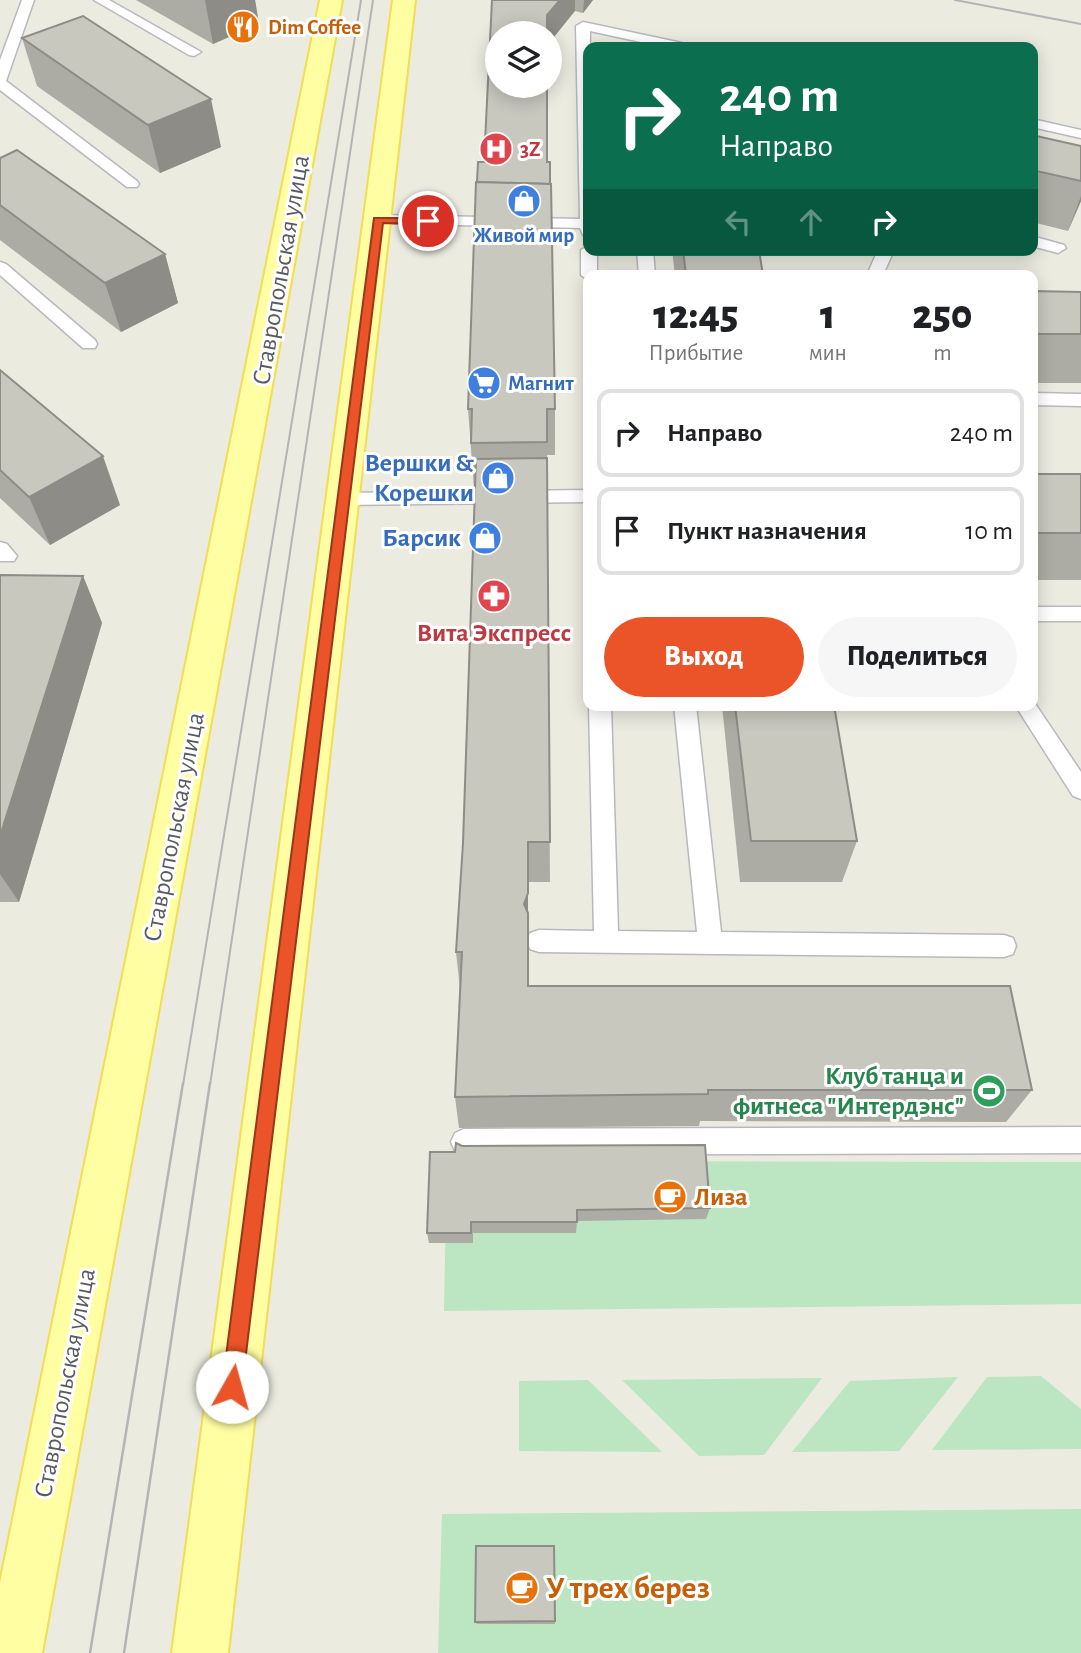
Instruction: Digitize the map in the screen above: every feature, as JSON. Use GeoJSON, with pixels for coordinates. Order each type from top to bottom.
{"type":"FeatureCollection","features":[{"type":"Feature","properties":{"kind":"main road","name":"Ставропольская улица"},"geometry":{"type":"LineString","coordinates":[[13,1653],[104,1174],[250,439],[331,0]]}},
{"type":"Feature","properties":{"kind":"main road"},"geometry":{"type":"LineString","coordinates":[[200,1653],[404,0]]}},
{"type":"Feature","properties":{"kind":"lane"},"geometry":{"type":"LineString","coordinates":[[100,0],[194,52]]}},
{"type":"Feature","properties":{"kind":"lane"},"geometry":{"type":"LineString","coordinates":[[20,7],[0,81],[132,184]]}},
{"type":"Feature","properties":{"kind":"lane"},"geometry":{"type":"LineString","coordinates":[[583,42],[583,26],[658,42]]}},
{"type":"Feature","properties":{"kind":"lane"},"geometry":{"type":"LineString","coordinates":[[1038,124],[1081,134]]}},
{"type":"Feature","properties":{"kind":"lane"},"geometry":{"type":"LineString","coordinates":[[378,220],[583,224]]}},
{"type":"Feature","properties":{"kind":"lane"},"geometry":{"type":"LineString","coordinates":[[1038,243],[1058,248]]}},
{"type":"Feature","properties":{"kind":"lane"},"geometry":{"type":"LineString","coordinates":[[0,267],[89,344]]}},
{"type":"Feature","properties":{"kind":"lane"},"geometry":{"type":"LineString","coordinates":[[1038,399],[1081,400]]}},
{"type":"Feature","properties":{"kind":"lane"},"geometry":{"type":"LineString","coordinates":[[342,499],[583,496]]}},
{"type":"Feature","properties":{"kind":"lane"},"geometry":{"type":"LineString","coordinates":[[1038,614],[1081,614]]}},
{"type":"Feature","properties":{"kind":"lane"},"geometry":{"type":"LineString","coordinates":[[600,711],[606,941]]}},
{"type":"Feature","properties":{"kind":"lane"},"geometry":{"type":"LineString","coordinates":[[686,711],[710,941]]}},
{"type":"Feature","properties":{"kind":"lane"},"geometry":{"type":"LineString","coordinates":[[1030,711],[1081,790]]}},
{"type":"Feature","properties":{"kind":"lane"},"geometry":{"type":"LineString","coordinates":[[539,941],[1004,946]]}},
{"type":"Feature","properties":{"kind":"lane"},"geometry":{"type":"LineString","coordinates":[[464,1142],[1081,1140]]}},
{"type":"Feature","properties":{"kind":"green space"},"geometry":{"type":"Polygon","coordinates":[[[447,1161],[1081,1162],[1081,1304],[444,1311],[447,1161]]]}},
{"type":"Feature","properties":{"kind":"green space"},"geometry":{"type":"Polygon","coordinates":[[[1041,1376],[1081,1409],[1081,1449],[932,1450],[987,1377],[1041,1376]]]}},
{"type":"Feature","properties":{"kind":"green space"},"geometry":{"type":"Polygon","coordinates":[[[958,1377],[899,1451],[792,1452],[850,1381],[958,1377]]]}},
{"type":"Feature","properties":{"kind":"green space"},"geometry":{"type":"Polygon","coordinates":[[[822,1378],[764,1455],[699,1456],[622,1380],[822,1378]]]}},
{"type":"Feature","properties":{"kind":"green space"},"geometry":{"type":"Polygon","coordinates":[[[588,1380],[662,1452],[519,1451],[519,1381],[588,1380]]]}},
{"type":"Feature","properties":{"kind":"green space"},"geometry":{"type":"Polygon","coordinates":[[[1081,1509],[1081,1653],[438,1653],[442,1514],[1081,1509]]]}},
{"type":"Feature","properties":{"kind":"building"},"geometry":{"type":"Polygon","coordinates":[[[492,0],[560,0],[547,15],[547,21],[491,21],[492,0]]]}},
{"type":"Feature","properties":{"kind":"building"},"geometry":{"type":"Polygon","coordinates":[[[83,16],[211,99],[148,125],[22,38],[83,16]]]}},
{"type":"Feature","properties":{"kind":"building"},"geometry":{"type":"Polygon","coordinates":[[[487,98],[547,98],[547,162],[550,162],[550,184],[477,182],[478,162],[484,162],[487,98]]]}},
{"type":"Feature","properties":{"kind":"building"},"geometry":{"type":"Polygon","coordinates":[[[1038,136],[1081,146],[1081,181],[1038,171],[1038,136]]]}},
{"type":"Feature","properties":{"kind":"building"},"geometry":{"type":"Polygon","coordinates":[[[17,150],[165,254],[105,283],[0,205],[0,158],[17,150]]]}},
{"type":"Feature","properties":{"kind":"building"},"geometry":{"type":"Polygon","coordinates":[[[476,182],[551,184],[555,409],[547,409],[547,442],[471,443],[472,409],[468,409],[476,182]]]}},
{"type":"Feature","properties":{"kind":"building"},"geometry":{"type":"Polygon","coordinates":[[[684,256],[760,256],[762,270],[685,270],[684,256]]]}},
{"type":"Feature","properties":{"kind":"building"},"geometry":{"type":"Polygon","coordinates":[[[1038,291],[1081,292],[1081,334],[1038,334],[1038,291]]]}},
{"type":"Feature","properties":{"kind":"building"},"geometry":{"type":"Polygon","coordinates":[[[0,370],[103,456],[29,497],[0,470],[0,370]]]}},
{"type":"Feature","properties":{"kind":"building"},"geometry":{"type":"Polygon","coordinates":[[[547,458],[550,842],[528,842],[528,893],[524,904],[528,913],[528,986],[1010,986],[1032,1090],[708,1090],[708,1094],[455,1097],[462,952],[456,952],[463,843],[476,459],[547,458]]]}},
{"type":"Feature","properties":{"kind":"building"},"geometry":{"type":"Polygon","coordinates":[[[1038,474],[1081,474],[1081,533],[1038,533],[1038,474]]]}},
{"type":"Feature","properties":{"kind":"building"},"geometry":{"type":"Polygon","coordinates":[[[0,575],[83,576],[0,836],[0,575]]]}},
{"type":"Feature","properties":{"kind":"building"},"geometry":{"type":"Polygon","coordinates":[[[736,711],[835,711],[857,841],[751,841],[736,711]]]}},
{"type":"Feature","properties":{"kind":"building"},"geometry":{"type":"Polygon","coordinates":[[[456,1143],[462,1146],[705,1145],[710,1208],[577,1210],[577,1222],[471,1222],[471,1233],[427,1233],[430,1152],[455,1152],[456,1143]]]}},
{"type":"Feature","properties":{"kind":"building"},"geometry":{"type":"Polygon","coordinates":[[[476,1546],[554,1546],[555,1621],[475,1622],[476,1546]]]}},
{"type":"Feature","properties":{"kind":"tram line"},"geometry":{"type":"LineString","coordinates":[[183,1085],[361,0]]}},
{"type":"Feature","properties":{"kind":"tram line"},"geometry":{"type":"LineString","coordinates":[[210,1085],[373,0]]}},
{"type":"Feature","properties":{"kind":"tram line"},"geometry":{"type":"LineString","coordinates":[[955,0],[1081,24]]}},
{"type":"Feature","properties":{"kind":"tram line"},"geometry":{"type":"LineString","coordinates":[[90,1653],[183,1083]]}},
{"type":"Feature","properties":{"kind":"tram line"},"geometry":{"type":"LineString","coordinates":[[124,1653],[210,1083]]}},
{"type":"Feature","properties":{"kind":"place","name":"Dim Coffee"},"geometry":{"type":"Point","coordinates":[243,27]}},
{"type":"Feature","properties":{"kind":"place","name":"3Z"},"geometry":{"type":"Point","coordinates":[496,149]}},
{"type":"Feature","properties":{"kind":"place","name":"Живой мир"},"geometry":{"type":"Point","coordinates":[524,201]}},
{"type":"Feature","properties":{"kind":"place","name":"Магнит"},"geometry":{"type":"Point","coordinates":[484,383]}},
{"type":"Feature","properties":{"kind":"place","name":"Вершки & Корешки"},"geometry":{"type":"Point","coordinates":[498,478]}},
{"type":"Feature","properties":{"kind":"place","name":"Барсик"},"geometry":{"type":"Point","coordinates":[485,538]}},
{"type":"Feature","properties":{"kind":"place","name":"Вита Экспресс"},"geometry":{"type":"Point","coordinates":[494,596]}},
{"type":"Feature","properties":{"kind":"place","name":"Клуб танца и фитнеса \"Интердэнс\""},"geometry":{"type":"Point","coordinates":[989,1091]}},
{"type":"Feature","properties":{"kind":"place","name":"Лиза"},"geometry":{"type":"Point","coordinates":[670,1197]}},
{"type":"Feature","properties":{"kind":"place","name":"У трех берез"},"geometry":{"type":"Point","coordinates":[522,1588]}},
{"type":"Feature","properties":{"kind":"route"},"geometry":{"type":"LineString","coordinates":[[232,1387],[378,220],[428,221]]}}]}
